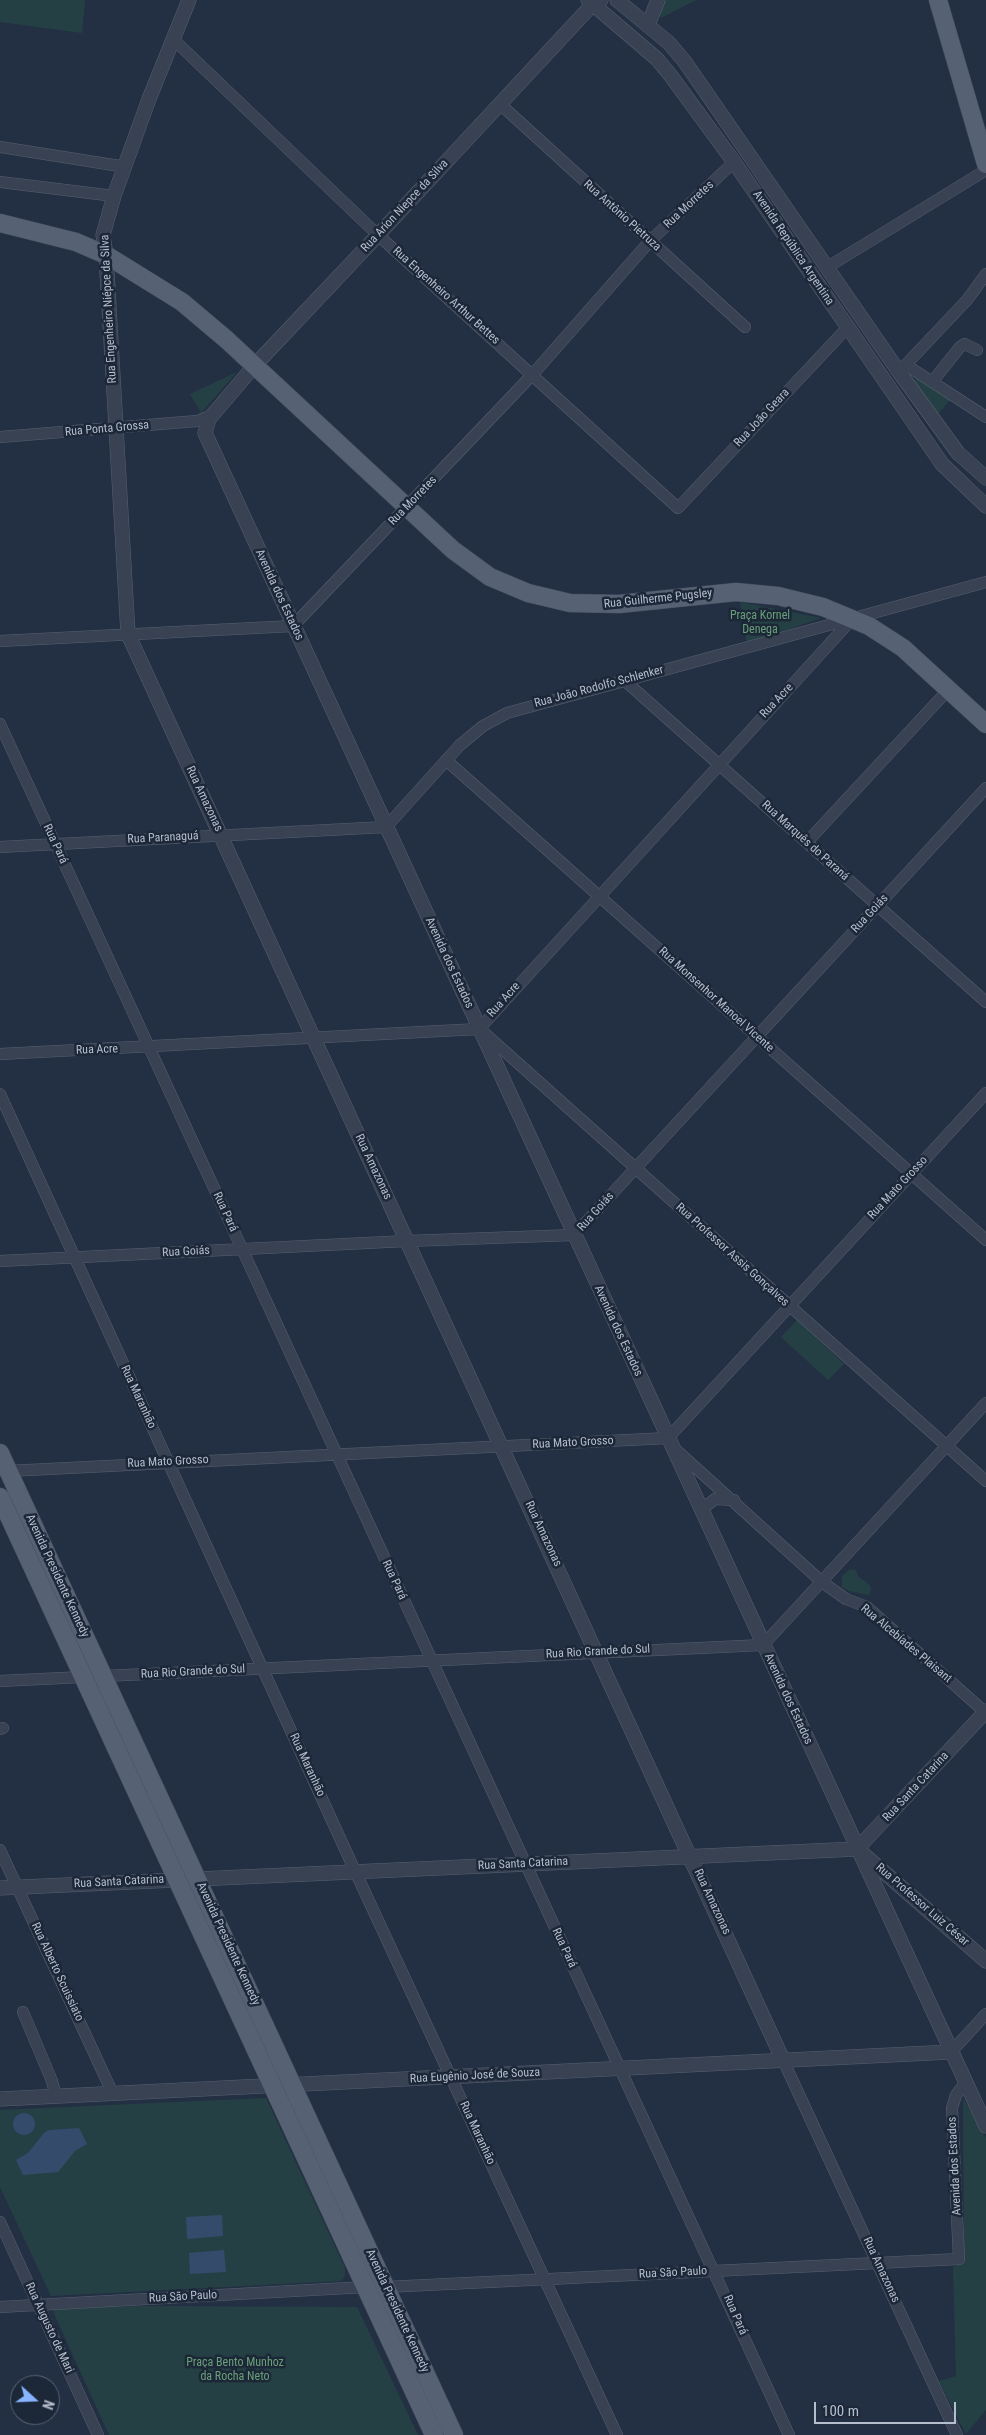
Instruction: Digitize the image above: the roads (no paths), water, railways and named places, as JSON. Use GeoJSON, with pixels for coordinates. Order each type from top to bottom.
{"type":"FeatureCollection","features":[{"type":"Feature","properties":{"kind":"main road"},"geometry":{"type":"LineString","coordinates":[[938,0],[986,164]]}},
{"type":"Feature","properties":{"kind":"main road","name":"Rua Guilherme Pugsley"},"geometry":{"type":"LineString","coordinates":[[0,223],[76,242],[106,255],[182,302],[254,365],[453,550],[478,569],[510,586],[548,599],[594,605],[718,593],[758,593],[799,600],[853,618],[902,648],[950,689],[986,724]]}},
{"type":"Feature","properties":{"kind":"main road","name":"Avenida Presidente Kennedy"},"geometry":{"type":"LineString","coordinates":[[0,1453],[454,2435]]}},
{"type":"Feature","properties":{"kind":"main road","name":"Avenida Presidente Kennedy"},"geometry":{"type":"LineString","coordinates":[[0,1497],[434,2435]]}},
{"type":"Feature","properties":{"kind":"main road"},"geometry":{"type":"LineString","coordinates":[[227,1987],[231,1991],[238,1992],[243,1989],[245,1982]]}},
{"type":"Feature","properties":{"kind":"street","name":"Rua Engenheiro Niépce da Silva"},"geometry":{"type":"LineString","coordinates":[[128,634],[106,255],[103,235],[114,196],[189,0]]}},
{"type":"Feature","properties":{"kind":"street","name":"Avenida República Argentina"},"geometry":{"type":"LineString","coordinates":[[617,0],[669,43],[685,62],[826,268],[902,369],[958,453],[986,478]]}},
{"type":"Feature","properties":{"kind":"street"},"geometry":{"type":"LineString","coordinates":[[648,25],[658,0]]}},
{"type":"Feature","properties":{"kind":"street","name":"Avenida República Argentina"},"geometry":{"type":"LineString","coordinates":[[594,1],[657,60],[734,162],[942,464],[986,506]]}},
{"type":"Feature","properties":{"kind":"street","name":"Rua Arion Niepce da Silva"},"geometry":{"type":"LineString","coordinates":[[212,415],[254,365],[378,235],[594,1]]}},
{"type":"Feature","properties":{"kind":"street","name":"Rua Engenheiro Arthur Bettes"},"geometry":{"type":"LineString","coordinates":[[173,39],[378,235],[533,374],[678,508]]}},
{"type":"Feature","properties":{"kind":"street","name":"Rua Antônio Pietruza"},"geometry":{"type":"LineString","coordinates":[[500,104],[745,327]]}},
{"type":"Feature","properties":{"kind":"street"},"geometry":{"type":"LineString","coordinates":[[0,147],[126,167]]}},
{"type":"Feature","properties":{"kind":"street","name":"Rua Morretes"},"geometry":{"type":"LineString","coordinates":[[293,626],[533,374],[650,241],[734,162]]}},
{"type":"Feature","properties":{"kind":"street"},"geometry":{"type":"LineString","coordinates":[[826,268],[986,170]]}},
{"type":"Feature","properties":{"kind":"street"},"geometry":{"type":"LineString","coordinates":[[0,182],[114,196]]}},
{"type":"Feature","properties":{"kind":"street"},"geometry":{"type":"LineString","coordinates":[[986,274],[967,300],[902,369],[932,382],[986,417]]}},
{"type":"Feature","properties":{"kind":"street","name":"Rua João Geara"},"geometry":{"type":"LineString","coordinates":[[678,508],[847,328]]}},
{"type":"Feature","properties":{"kind":"street"},"geometry":{"type":"LineString","coordinates":[[932,382],[960,347],[965,344],[977,350]]}},
{"type":"Feature","properties":{"kind":"street","name":"Rua Ponta Grossa"},"geometry":{"type":"LineString","coordinates":[[0,437],[197,421],[212,415]]}},
{"type":"Feature","properties":{"kind":"street","name":"Avenida dos Estados"},"geometry":{"type":"LineString","coordinates":[[212,415],[206,423],[206,438],[965,2083],[956,2095],[952,2108],[959,2259]]}},
{"type":"Feature","properties":{"kind":"street","name":"Rua João Rodolfo Schlenker"},"geometry":{"type":"LineString","coordinates":[[386,827],[446,760],[483,726],[507,713],[986,582]]}},
{"type":"Feature","properties":{"kind":"street","name":"Rua Acre"},"geometry":{"type":"LineString","coordinates":[[0,1054],[149,1048],[479,1029],[853,618]]}},
{"type":"Feature","properties":{"kind":"street"},"geometry":{"type":"LineString","coordinates":[[0,641],[293,626]]}},
{"type":"Feature","properties":{"kind":"street","name":"Rua Amazonas"},"geometry":{"type":"LineString","coordinates":[[128,634],[957,2435]]}},
{"type":"Feature","properties":{"kind":"street","name":"Rua Marquês do Paraná"},"geometry":{"type":"LineString","coordinates":[[624,680],[986,1002]]}},
{"type":"Feature","properties":{"kind":"street"},"geometry":{"type":"LineString","coordinates":[[807,842],[950,689]]}},
{"type":"Feature","properties":{"kind":"street","name":"Rua Pará"},"geometry":{"type":"LineString","coordinates":[[0,724],[789,2435]]}},
{"type":"Feature","properties":{"kind":"street","name":"Rua Monsenhor Manoel Vicente"},"geometry":{"type":"LineString","coordinates":[[446,760],[986,1240]]}},
{"type":"Feature","properties":{"kind":"street","name":"Rua Goiás"},"geometry":{"type":"LineString","coordinates":[[0,1261],[407,1241],[574,1235],[986,788]]}},
{"type":"Feature","properties":{"kind":"street","name":"Rua Paranaguá"},"geometry":{"type":"LineString","coordinates":[[0,847],[386,827]]}},
{"type":"Feature","properties":{"kind":"street","name":"Rua Professor Assis Gonçalves"},"geometry":{"type":"LineString","coordinates":[[479,1029],[986,1481]]}},
{"type":"Feature","properties":{"kind":"street","name":"Rua Mato Grosso"},"geometry":{"type":"LineString","coordinates":[[8,1471],[502,1446],[669,1442],[790,1306],[986,1092]]}},
{"type":"Feature","properties":{"kind":"street","name":"Rua Maranhão"},"geometry":{"type":"LineString","coordinates":[[0,1094],[355,1871],[617,2435]]}},
{"type":"Feature","properties":{"kind":"street"},"geometry":{"type":"LineString","coordinates":[[763,1645],[986,1403]]}},
{"type":"Feature","properties":{"kind":"street","name":"Rua Alcebíades Plaisant"},"geometry":{"type":"LineString","coordinates":[[669,1442],[822,1582],[846,1599],[867,1607],[986,1712]]}},
{"type":"Feature","properties":{"kind":"street"},"geometry":{"type":"LineString","coordinates":[[700,1510],[715,1499],[734,1500]]}},
{"type":"Feature","properties":{"kind":"street","name":"Rua Rio Grande do Sul"},"geometry":{"type":"LineString","coordinates":[[104,1676],[763,1645]]}},
{"type":"Feature","properties":{"kind":"street"},"geometry":{"type":"LineString","coordinates":[[0,1681],[83,1677]]}},
{"type":"Feature","properties":{"kind":"street","name":"Rua Santa Catarina"},"geometry":{"type":"LineString","coordinates":[[0,1888],[857,1849],[986,1712]]}},
{"type":"Feature","properties":{"kind":"street","name":"Rua Professor Luiz César"},"geometry":{"type":"LineString","coordinates":[[857,1849],[986,1961]]}},
{"type":"Feature","properties":{"kind":"street","name":"Rua Alberto Scuissiato"},"geometry":{"type":"LineString","coordinates":[[0,1850],[113,2094]]}},
{"type":"Feature","properties":{"kind":"street"},"geometry":{"type":"LineString","coordinates":[[23,2012],[52,2081],[56,2096]]}},
{"type":"Feature","properties":{"kind":"street"},"geometry":{"type":"LineString","coordinates":[[951,2052],[986,2014]]}},
{"type":"Feature","properties":{"kind":"street","name":"Rua Eugênio José de Souza"},"geometry":{"type":"LineString","coordinates":[[0,2099],[951,2052]]}},
{"type":"Feature","properties":{"kind":"street"},"geometry":{"type":"LineString","coordinates":[[965,2083],[986,2126]]}},
{"type":"Feature","properties":{"kind":"street","name":"Rua Augusto de Mari"},"geometry":{"type":"LineString","coordinates":[[0,2222],[98,2435]]}},
{"type":"Feature","properties":{"kind":"street","name":"Rua São Paulo"},"geometry":{"type":"LineString","coordinates":[[386,2287],[959,2259]]}},
{"type":"Feature","properties":{"kind":"street","name":"Rua São Paulo"},"geometry":{"type":"LineString","coordinates":[[0,2306],[366,2288]]}},
{"type":"Feature","properties":{"kind":"water"},"geometry":{"type":"Polygon","coordinates":[[[24,2113],[32,2116],[35,2124],[32,2132],[24,2135],[16,2132],[13,2124],[16,2116],[24,2113]]]}},
{"type":"Feature","properties":{"kind":"water"},"geometry":{"type":"Polygon","coordinates":[[[79,2128],[87,2144],[75,2151],[58,2172],[23,2175],[16,2160],[28,2153],[44,2133],[49,2130],[79,2128]]]}},
{"type":"Feature","properties":{"kind":"water"},"geometry":{"type":"Polygon","coordinates":[[[222,2215],[223,2236],[187,2239],[186,2217],[222,2215]]]}},
{"type":"Feature","properties":{"kind":"water"},"geometry":{"type":"Polygon","coordinates":[[[224,2250],[226,2272],[190,2274],[189,2253],[224,2250]]]}},
{"type":"Feature","properties":{"kind":"park label","name":"Praça Kornel Denega"},"geometry":{"type":"Point","coordinates":[760,623]}},
{"type":"Feature","properties":{"kind":"park label","name":"Praça Bento Munhoz da Rocha Neto"},"geometry":{"type":"Point","coordinates":[235,2370]}}]}
